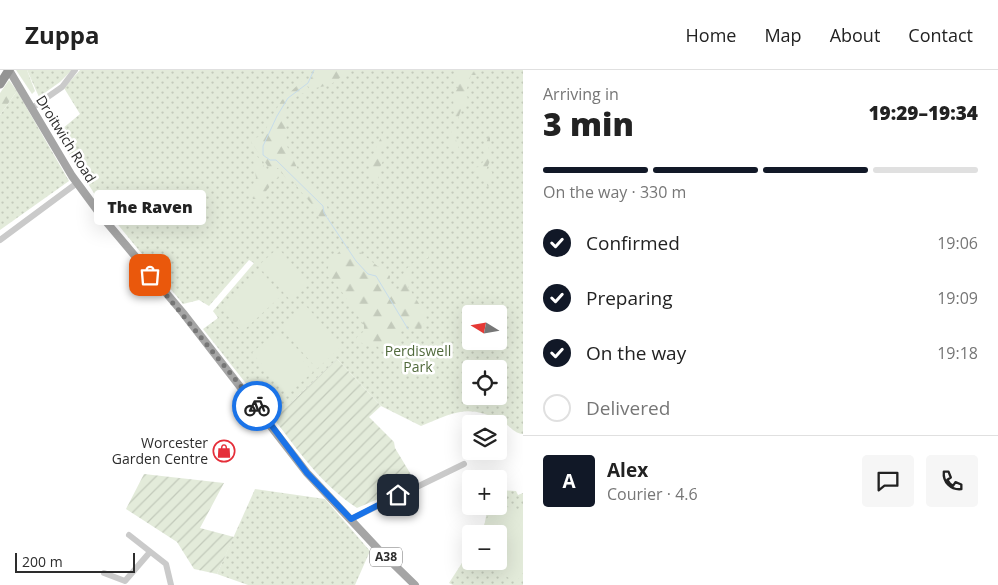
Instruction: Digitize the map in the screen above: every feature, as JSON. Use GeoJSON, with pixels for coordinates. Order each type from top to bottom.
{"type":"FeatureCollection","features":[{"type":"Feature","properties":{"kind":"highway"},"geometry":{"type":"LineString","coordinates":[[0,84],[9,70]]}},
{"type":"Feature","properties":{"kind":"main road","name":"Droitwich Road"},"geometry":{"type":"LineString","coordinates":[[9,70],[78,183],[102,218],[187,319],[307,473],[378,549],[415,585]]}},
{"type":"Feature","properties":{"kind":"street"},"geometry":{"type":"LineString","coordinates":[[32,108],[62,87],[75,70]]}},
{"type":"Feature","properties":{"kind":"street"},"geometry":{"type":"LineString","coordinates":[[0,240],[78,183]]}},
{"type":"Feature","properties":{"kind":"street"},"geometry":{"type":"LineString","coordinates":[[351,519],[464,464]]}},
{"type":"Feature","properties":{"kind":"street"},"geometry":{"type":"LineString","coordinates":[[129,535],[166,564],[171,585]]}},
{"type":"Feature","properties":{"kind":"street"},"geometry":{"type":"LineString","coordinates":[[104,572],[124,583],[150,552]]}},
{"type":"Feature","properties":{"kind":"green space"},"geometry":{"type":"Polygon","coordinates":[[[16,70],[27,70],[35,91],[32,94],[16,70]]]}},
{"type":"Feature","properties":{"kind":"green space"},"geometry":{"type":"Polygon","coordinates":[[[27,70],[72,70],[60,82],[39,97],[27,70]]]}},
{"type":"Feature","properties":{"kind":"green space","name":"Perdiswell Park"},"geometry":{"type":"Polygon","coordinates":[[[80,70],[523,70],[523,434],[507,425],[507,415],[487,415],[471,411],[443,417],[421,426],[381,406],[337,359],[274,419],[203,329],[218,318],[213,311],[254,263],[249,260],[209,306],[199,300],[183,304],[101,204],[56,134],[80,114],[64,88],[80,70]]]}},
{"type":"Feature","properties":{"kind":"green space"},"geometry":{"type":"Polygon","coordinates":[[[316,70],[344,70],[344,75],[330,85],[311,89],[308,83],[316,70]]]}},
{"type":"Feature","properties":{"kind":"green space"},"geometry":{"type":"Polygon","coordinates":[[[462,70],[475,70],[477,75],[471,75],[465,95],[468,98],[461,111],[454,134],[459,149],[456,152],[447,146],[454,122],[453,99],[458,88],[453,80],[462,70]]]}},
{"type":"Feature","properties":{"kind":"green space"},"geometry":{"type":"Polygon","coordinates":[[[9,80],[17,91],[0,115],[0,93],[9,80]]]}},
{"type":"Feature","properties":{"kind":"green space"},"geometry":{"type":"Polygon","coordinates":[[[303,80],[311,92],[300,94],[291,101],[285,110],[287,146],[300,174],[326,203],[330,217],[325,220],[318,217],[319,211],[291,178],[287,180],[279,168],[277,168],[278,178],[272,178],[270,186],[260,199],[253,199],[249,192],[256,178],[252,152],[261,160],[266,171],[269,168],[251,142],[255,138],[264,135],[269,121],[282,100],[303,80]]]}},
{"type":"Feature","properties":{"kind":"green space"},"geometry":{"type":"Polygon","coordinates":[[[17,91],[69,181],[0,230],[0,115],[17,91]]]}},
{"type":"Feature","properties":{"kind":"green space"},"geometry":{"type":"Polygon","coordinates":[[[384,131],[385,141],[380,153],[384,159],[378,171],[379,186],[371,173],[371,166],[374,152],[384,131]]]}},
{"type":"Feature","properties":{"kind":"green space"},"geometry":{"type":"Polygon","coordinates":[[[490,133],[487,154],[491,159],[485,172],[492,172],[493,178],[488,187],[485,180],[469,168],[479,167],[486,158],[483,151],[490,133]]]}},
{"type":"Feature","properties":{"kind":"green space"},"geometry":{"type":"Polygon","coordinates":[[[278,248],[310,284],[291,301],[259,265],[278,248]]]}},
{"type":"Feature","properties":{"kind":"green space"},"geometry":{"type":"Polygon","coordinates":[[[342,249],[356,249],[390,276],[389,285],[400,291],[400,280],[405,270],[425,253],[428,254],[428,258],[422,259],[415,264],[407,285],[425,313],[427,320],[422,325],[421,331],[411,327],[406,321],[400,334],[398,350],[383,352],[377,346],[364,345],[356,338],[364,331],[364,325],[342,292],[326,275],[330,261],[342,249]]]}},
{"type":"Feature","properties":{"kind":"green space"},"geometry":{"type":"Polygon","coordinates":[[[260,270],[282,295],[242,332],[220,307],[260,270]]]}},
{"type":"Feature","properties":{"kind":"green space"},"geometry":{"type":"Polygon","coordinates":[[[306,306],[342,346],[317,369],[281,328],[306,306]]]}},
{"type":"Feature","properties":{"kind":"green space"},"geometry":{"type":"Polygon","coordinates":[[[277,331],[313,372],[288,394],[252,353],[277,331]]]}},
{"type":"Feature","properties":{"kind":"green space"},"geometry":{"type":"Polygon","coordinates":[[[337,359],[381,406],[369,417],[394,442],[395,448],[416,483],[357,508],[344,499],[322,478],[302,456],[274,419],[337,359]]]}},
{"type":"Feature","properties":{"kind":"green space"},"geometry":{"type":"Polygon","coordinates":[[[144,474],[224,483],[200,528],[234,537],[217,574],[194,569],[177,542],[126,509],[144,474]]]}},
{"type":"Feature","properties":{"kind":"green space"},"geometry":{"type":"Polygon","coordinates":[[[255,489],[325,499],[370,551],[355,585],[248,585],[217,574],[255,489]]]}},
{"type":"Feature","properties":{"kind":"green space"},"geometry":{"type":"Polygon","coordinates":[[[507,490],[516,491],[518,495],[523,493],[523,585],[453,585],[449,583],[462,563],[462,570],[507,570],[507,525],[484,525],[486,515],[507,515],[507,490]]]}},
{"type":"Feature","properties":{"kind":"green space"},"geometry":{"type":"Polygon","coordinates":[[[507,507],[523,511],[523,573],[518,579],[512,580],[496,570],[507,570],[507,525],[484,525],[490,515],[507,515],[507,507]]]}},
{"type":"Feature","properties":{"kind":"waterway"},"geometry":{"type":"LineString","coordinates":[[314,70],[308,83],[288,98],[277,116],[263,146],[263,155],[270,160],[276,160],[323,206],[324,213],[356,261],[368,274],[376,276],[408,329]]}},
{"type":"Feature","properties":{"kind":"way so far"},"geometry":{"type":"LineString","coordinates":[[150,275],[257,406]]}},
{"type":"Feature","properties":{"kind":"place","name":"The Raven"},"geometry":{"type":"Point","coordinates":[150,275]}},
{"type":"Feature","properties":{"kind":"place","name":"Worcester Garden Centre"},"geometry":{"type":"Point","coordinates":[224,451]}},
{"type":"Feature","properties":{"kind":"route"},"geometry":{"type":"LineString","coordinates":[[257,406],[307,473],[351,519],[398,495]]}}]}
